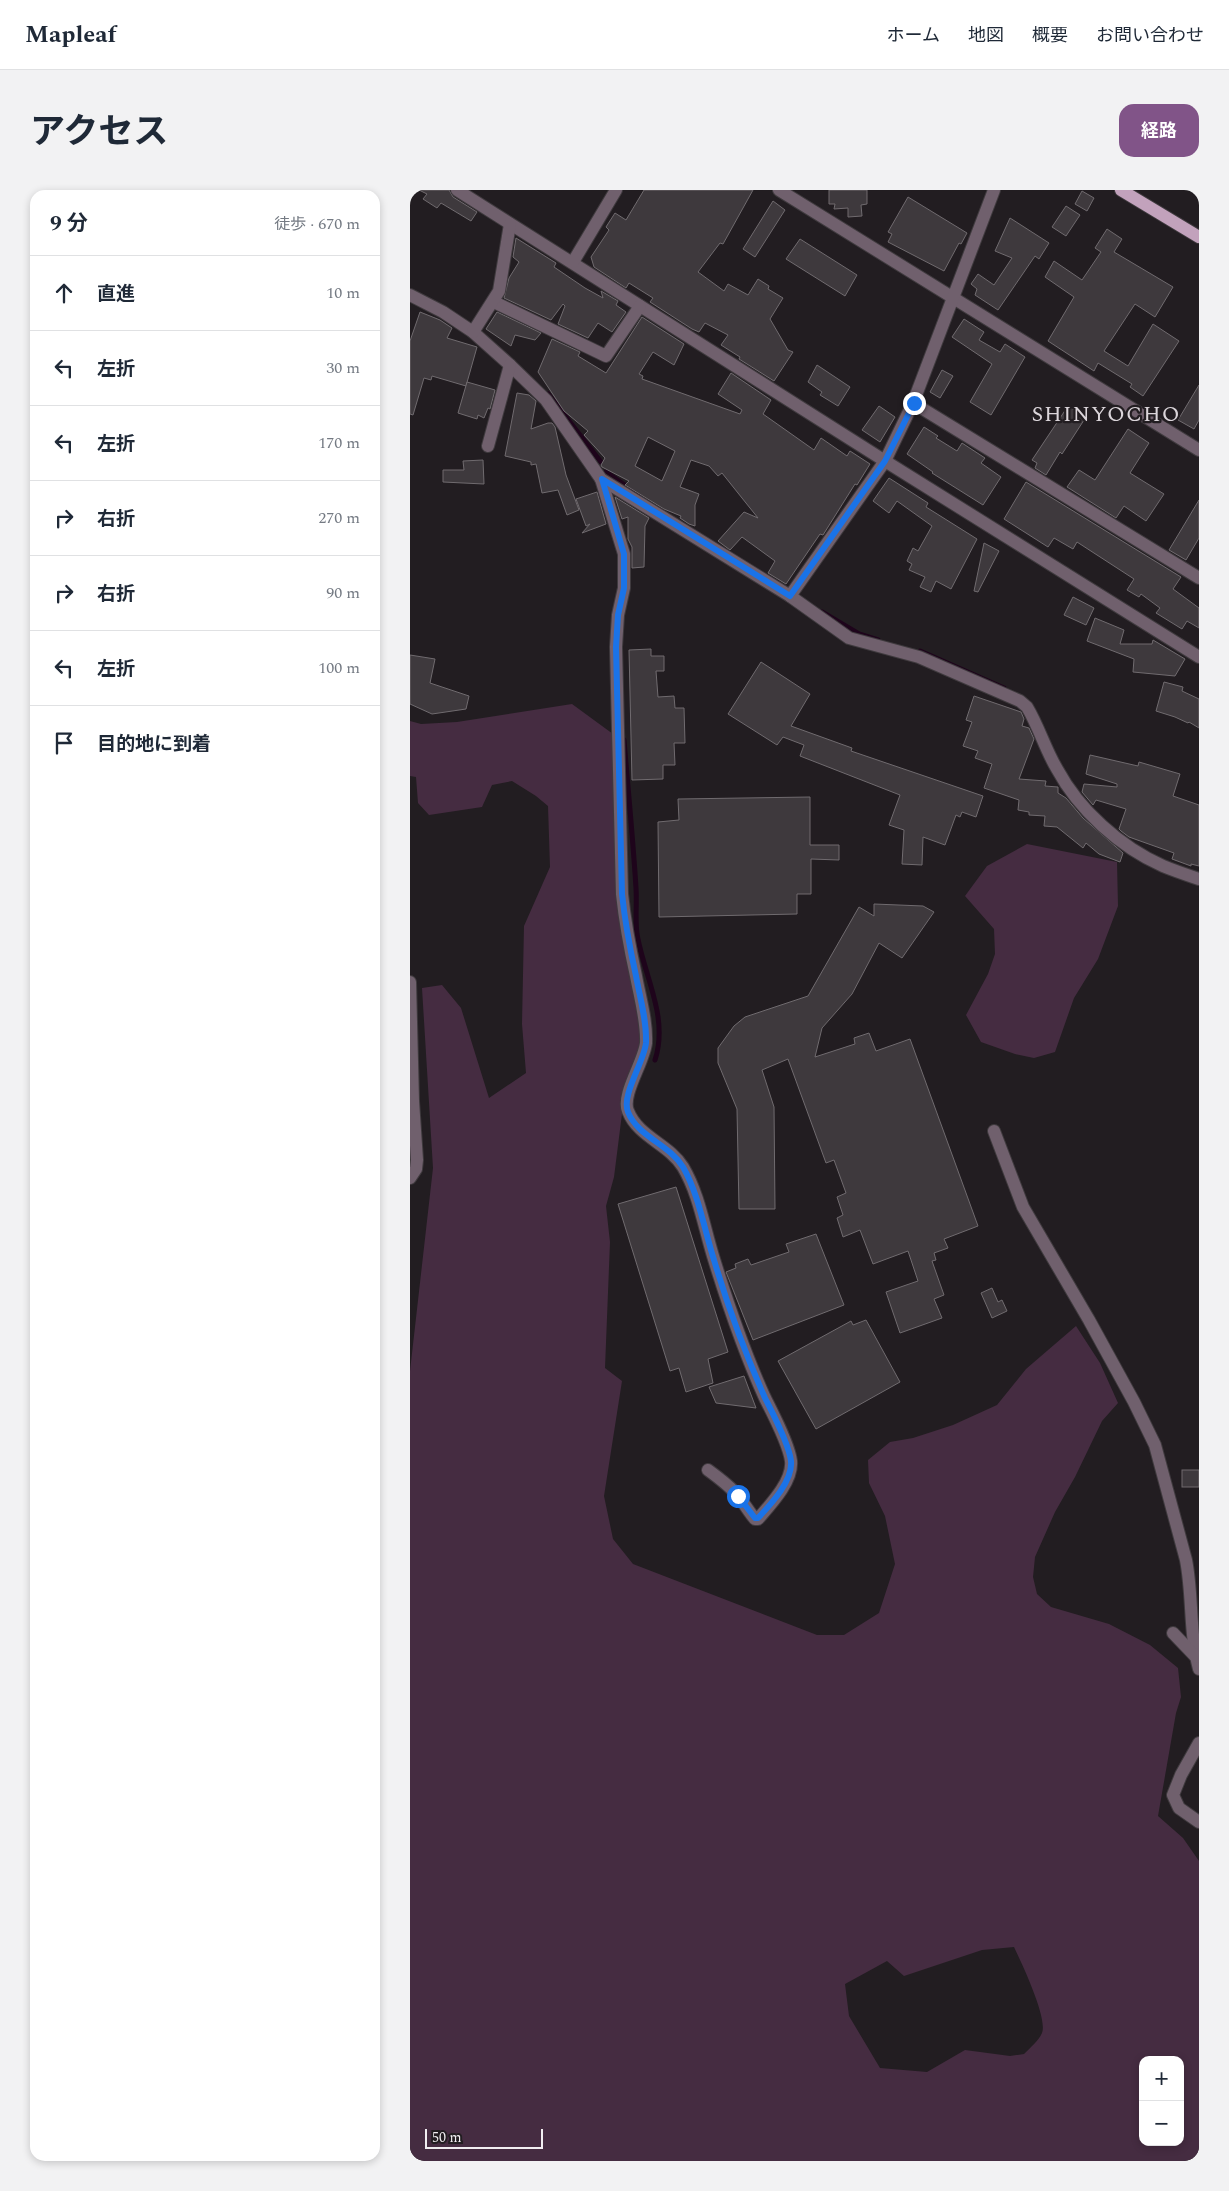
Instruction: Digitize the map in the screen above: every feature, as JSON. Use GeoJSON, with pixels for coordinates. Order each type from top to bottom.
{"type":"FeatureCollection","features":[{"type":"Feature","properties":{"kind":"main road"},"geometry":{"type":"LineString","coordinates":[[1121,190],[1199,237]]}},
{"type":"Feature","properties":{"kind":"street"},"geometry":{"type":"LineString","coordinates":[[457,190],[1199,657]]}},
{"type":"Feature","properties":{"kind":"street"},"geometry":{"type":"LineString","coordinates":[[573,262],[616,190]]}},
{"type":"Feature","properties":{"kind":"street"},"geometry":{"type":"LineString","coordinates":[[779,190],[1199,450]]}},
{"type":"Feature","properties":{"kind":"street"},"geometry":{"type":"LineString","coordinates":[[790,596],[885,461],[914,403],[994,190]]}},
{"type":"Feature","properties":{"kind":"street"},"geometry":{"type":"LineString","coordinates":[[473,332],[494,302],[499,291],[510,224]]}},
{"type":"Feature","properties":{"kind":"street"},"geometry":{"type":"LineString","coordinates":[[410,295],[443,312],[473,332],[546,400],[602,479],[624,554],[624,588],[618,615],[616,647],[622,894],[626,929],[646,1025],[644,1054],[626,1103],[627,1110],[641,1131],[669,1150],[682,1167],[696,1198],[726,1302],[791,1460],[790,1475],[758,1518],[751,1514],[738,1496],[726,1484],[708,1470]]}},
{"type":"Feature","properties":{"kind":"street"},"geometry":{"type":"LineString","coordinates":[[494,302],[606,356],[640,306]]}},
{"type":"Feature","properties":{"kind":"street"},"geometry":{"type":"LineString","coordinates":[[488,446],[510,365]]}},
{"type":"Feature","properties":{"kind":"street"},"geometry":{"type":"LineString","coordinates":[[914,403],[1199,578]]}},
{"type":"Feature","properties":{"kind":"street"},"geometry":{"type":"LineString","coordinates":[[602,479],[790,596],[849,638],[919,657],[1020,701],[1027,706],[1055,767],[1064,782],[1089,812],[1131,848],[1162,866],[1199,880]]}},
{"type":"Feature","properties":{"kind":"street"},"geometry":{"type":"LineString","coordinates":[[410,982],[413,1101],[417,1160],[416,1169],[410,1178]]}},
{"type":"Feature","properties":{"kind":"street"},"geometry":{"type":"LineString","coordinates":[[994,1131],[1023,1207],[1089,1320],[1134,1402],[1154,1445],[1189,1575],[1193,1647],[1197,1663]]}},
{"type":"Feature","properties":{"kind":"street"},"geometry":{"type":"LineString","coordinates":[[1173,1633],[1197,1663]]}},
{"type":"Feature","properties":{"kind":"street"},"geometry":{"type":"LineString","coordinates":[[1199,1743],[1181,1775],[1173,1795],[1179,1808],[1199,1822]]}},
{"type":"Feature","properties":{"kind":"shaded area"},"geometry":{"type":"Polygon","coordinates":[[[572,704],[613,734],[642,1043],[624,1098],[614,1177],[606,1206],[610,1242],[605,1368],[622,1381],[604,1496],[613,1539],[633,1564],[817,1635],[844,1635],[879,1613],[895,1564],[885,1516],[869,1483],[868,1460],[890,1442],[913,1438],[953,1425],[997,1405],[1026,1369],[1076,1326],[1100,1363],[1118,1403],[1102,1421],[1075,1477],[1055,1512],[1035,1557],[1033,1577],[1037,1594],[1051,1607],[1109,1624],[1150,1645],[1178,1668],[1181,1697],[1176,1713],[1158,1816],[1183,1838],[1199,1861],[1199,2161],[410,2161],[410,1371],[433,1168],[422,988],[442,985],[461,1008],[489,1098],[526,1073],[522,1024],[524,926],[550,867],[548,806],[512,781],[492,785],[482,807],[429,815],[418,803],[416,777],[410,776],[410,721],[421,724],[457,722],[572,704]],[[1014,1947],[982,1950],[904,1976],[887,1961],[845,1984],[849,2016],[880,2068],[927,2072],[965,2050],[1010,2056],[1024,2054],[1041,2036],[1043,2026],[1038,2003],[1014,1947]]]}},
{"type":"Feature","properties":{"kind":"shaded area"},"geometry":{"type":"Polygon","coordinates":[[[1027,844],[1117,862],[1118,906],[1098,959],[1074,998],[1055,1052],[1034,1058],[1015,1054],[981,1042],[966,1015],[988,974],[995,954],[994,929],[965,896],[987,866],[1027,844]]]}},
{"type":"Feature","properties":{"kind":"building"},"geometry":{"type":"Polygon","coordinates":[[[419,190],[449,190],[453,197],[477,212],[471,221],[441,203],[437,208],[423,199],[427,194],[419,190]]]}},
{"type":"Feature","properties":{"kind":"building"},"geometry":{"type":"Polygon","coordinates":[[[644,190],[753,190],[723,244],[720,243],[698,272],[724,291],[728,284],[748,295],[758,279],[769,286],[768,289],[783,298],[770,319],[788,350],[793,352],[774,381],[721,345],[728,335],[705,323],[699,332],[692,329],[650,302],[653,298],[629,283],[626,288],[594,267],[591,257],[609,230],[606,227],[615,213],[626,220],[644,190]]]}},
{"type":"Feature","properties":{"kind":"building"},"geometry":{"type":"Polygon","coordinates":[[[829,190],[867,190],[867,204],[861,205],[862,216],[848,217],[848,208],[834,209],[835,204],[829,204],[829,190]]]}},
{"type":"Feature","properties":{"kind":"building"},"geometry":{"type":"Polygon","coordinates":[[[1082,191],[1094,198],[1087,211],[1075,204],[1082,191]]]}},
{"type":"Feature","properties":{"kind":"building"},"geometry":{"type":"Polygon","coordinates":[[[908,197],[967,233],[961,244],[959,243],[944,271],[888,242],[892,234],[888,232],[908,197]]]}},
{"type":"Feature","properties":{"kind":"building"},"geometry":{"type":"Polygon","coordinates":[[[773,201],[785,210],[755,257],[743,249],[773,201]]]}},
{"type":"Feature","properties":{"kind":"building"},"geometry":{"type":"Polygon","coordinates":[[[1066,206],[1080,215],[1066,236],[1052,227],[1066,206]]]}},
{"type":"Feature","properties":{"kind":"building"},"geometry":{"type":"Polygon","coordinates":[[[1010,218],[1049,243],[1039,259],[1035,256],[998,310],[975,295],[977,289],[971,284],[978,274],[994,285],[1012,258],[995,251],[1010,218]]]}},
{"type":"Feature","properties":{"kind":"building"},"geometry":{"type":"Polygon","coordinates":[[[1107,229],[1122,239],[1114,252],[1173,287],[1155,317],[1135,304],[1104,351],[1128,366],[1153,324],[1179,341],[1143,396],[1130,387],[1132,384],[1098,363],[1094,371],[1048,341],[1074,297],[1045,277],[1054,261],[1082,280],[1101,252],[1095,248],[1107,229]]]}},
{"type":"Feature","properties":{"kind":"building"},"geometry":{"type":"Polygon","coordinates":[[[516,238],[556,263],[554,267],[585,288],[603,298],[601,291],[618,301],[616,305],[626,312],[612,332],[598,323],[588,338],[558,324],[565,306],[563,304],[551,320],[504,298],[509,278],[519,262],[513,257],[516,238]]]}},
{"type":"Feature","properties":{"kind":"building"},"geometry":{"type":"Polygon","coordinates":[[[800,239],[857,275],[845,296],[786,259],[800,239]]]}},
{"type":"Feature","properties":{"kind":"building"},"geometry":{"type":"Polygon","coordinates":[[[420,312],[440,320],[452,328],[447,338],[477,347],[466,386],[432,376],[431,380],[424,378],[413,415],[410,414],[410,341],[420,312]]]}},
{"type":"Feature","properties":{"kind":"building"},"geometry":{"type":"Polygon","coordinates":[[[497,312],[541,333],[535,340],[515,335],[511,346],[486,329],[497,312]]]}},
{"type":"Feature","properties":{"kind":"building"},"geometry":{"type":"Polygon","coordinates":[[[642,317],[684,344],[674,365],[653,352],[639,374],[643,376],[642,379],[740,414],[742,410],[718,394],[731,373],[771,400],[763,414],[814,450],[821,438],[847,456],[850,451],[870,464],[823,535],[820,534],[786,584],[768,573],[775,561],[742,537],[730,550],[718,541],[744,512],[758,518],[722,473],[718,476],[709,466],[691,460],[680,487],[699,494],[695,505],[695,526],[689,524],[680,518],[681,516],[664,509],[625,485],[629,481],[602,467],[601,465],[605,458],[584,435],[588,431],[564,411],[538,372],[552,339],[580,352],[578,356],[606,373],[642,317]],[[648,437],[635,466],[662,481],[675,451],[648,437]]]}},
{"type":"Feature","properties":{"kind":"building"},"geometry":{"type":"Polygon","coordinates":[[[964,319],[984,332],[979,340],[1000,352],[1005,344],[1025,357],[991,415],[970,402],[992,364],[952,337],[964,319]]]}},
{"type":"Feature","properties":{"kind":"building"},"geometry":{"type":"Polygon","coordinates":[[[817,365],[850,387],[838,406],[820,395],[822,392],[808,382],[817,365]]]}},
{"type":"Feature","properties":{"kind":"building"},"geometry":{"type":"Polygon","coordinates":[[[942,370],[953,376],[940,398],[930,392],[942,370]]]}},
{"type":"Feature","properties":{"kind":"building"},"geometry":{"type":"Polygon","coordinates":[[[467,382],[495,390],[490,409],[488,408],[484,418],[478,415],[477,419],[458,413],[467,382]]]}},
{"type":"Feature","properties":{"kind":"building"},"geometry":{"type":"Polygon","coordinates":[[[1199,385],[1199,420],[1194,429],[1178,420],[1199,385]]]}},
{"type":"Feature","properties":{"kind":"building"},"geometry":{"type":"Polygon","coordinates":[[[517,393],[529,395],[536,401],[531,429],[548,423],[552,423],[555,427],[566,475],[579,510],[567,515],[558,490],[542,493],[536,464],[531,465],[531,462],[505,456],[517,393]]]}},
{"type":"Feature","properties":{"kind":"building"},"geometry":{"type":"Polygon","coordinates":[[[879,406],[895,417],[880,442],[862,430],[879,406]]]}},
{"type":"Feature","properties":{"kind":"building"},"geometry":{"type":"Polygon","coordinates":[[[1068,406],[1086,417],[1062,454],[1060,452],[1046,475],[1035,468],[1037,463],[1032,460],[1068,406]]]}},
{"type":"Feature","properties":{"kind":"building"},"geometry":{"type":"Polygon","coordinates":[[[924,427],[938,436],[936,438],[957,451],[962,443],[985,458],[981,463],[1001,477],[983,505],[932,473],[907,454],[924,427]]]}},
{"type":"Feature","properties":{"kind":"building"},"geometry":{"type":"Polygon","coordinates":[[[1128,429],[1149,443],[1130,473],[1164,494],[1146,521],[1124,506],[1116,518],[1067,487],[1079,470],[1095,480],[1128,429]]]}},
{"type":"Feature","properties":{"kind":"building"},"geometry":{"type":"Polygon","coordinates":[[[483,460],[484,484],[443,482],[443,470],[464,470],[463,461],[483,460]]]}},
{"type":"Feature","properties":{"kind":"building"},"geometry":{"type":"Polygon","coordinates":[[[889,478],[928,503],[926,507],[977,539],[951,589],[936,581],[931,592],[920,587],[925,577],[909,570],[912,564],[907,561],[913,548],[918,551],[932,526],[897,501],[889,513],[873,501],[889,478]]]}},
{"type":"Feature","properties":{"kind":"building"},"geometry":{"type":"Polygon","coordinates":[[[1026,482],[1181,577],[1173,589],[1199,608],[1199,628],[1187,621],[1182,629],[1156,613],[1160,608],[1141,594],[1139,597],[1127,590],[1134,579],[1077,542],[1073,549],[1054,538],[1048,547],[1004,519],[1026,482]]]}},
{"type":"Feature","properties":{"kind":"building"},"geometry":{"type":"Polygon","coordinates":[[[597,492],[606,524],[582,533],[590,524],[586,526],[576,499],[597,492]]]}},
{"type":"Feature","properties":{"kind":"building"},"geometry":{"type":"Polygon","coordinates":[[[615,497],[649,518],[645,526],[644,567],[632,568],[632,547],[628,539],[628,517],[622,519],[615,497]]]}},
{"type":"Feature","properties":{"kind":"building"},"geometry":{"type":"Polygon","coordinates":[[[1199,500],[1199,538],[1186,560],[1169,550],[1199,500]]]}},
{"type":"Feature","properties":{"kind":"building"},"geometry":{"type":"Polygon","coordinates":[[[984,543],[999,551],[978,592],[974,591],[984,543]]]}},
{"type":"Feature","properties":{"kind":"building"},"geometry":{"type":"Polygon","coordinates":[[[1073,597],[1094,608],[1086,625],[1064,615],[1073,597]]]}},
{"type":"Feature","properties":{"kind":"building"},"geometry":{"type":"Polygon","coordinates":[[[1095,618],[1124,630],[1120,644],[1152,644],[1153,640],[1185,659],[1175,676],[1133,672],[1134,659],[1087,641],[1095,618]]]}},
{"type":"Feature","properties":{"kind":"building"},"geometry":{"type":"Polygon","coordinates":[[[651,649],[651,656],[664,656],[664,671],[656,671],[658,697],[674,696],[675,708],[684,708],[685,743],[674,743],[675,765],[663,765],[663,779],[632,780],[629,650],[651,649]]]}},
{"type":"Feature","properties":{"kind":"building"},"geometry":{"type":"Polygon","coordinates":[[[410,655],[435,659],[430,683],[469,696],[466,709],[432,714],[410,704],[410,655]]]}},
{"type":"Feature","properties":{"kind":"building"},"geometry":{"type":"Polygon","coordinates":[[[761,662],[810,694],[791,726],[852,748],[851,751],[983,796],[976,817],[962,812],[960,817],[956,815],[945,845],[923,837],[922,865],[902,864],[904,830],[889,825],[900,795],[800,756],[804,745],[783,737],[777,745],[728,714],[761,662]]]}},
{"type":"Feature","properties":{"kind":"building"},"geometry":{"type":"Polygon","coordinates":[[[1164,682],[1183,687],[1182,691],[1199,699],[1199,728],[1189,722],[1156,711],[1164,682]]]}},
{"type":"Feature","properties":{"kind":"building"},"geometry":{"type":"Polygon","coordinates":[[[974,696],[1021,712],[1024,719],[1022,726],[1029,728],[1034,739],[1019,779],[1046,781],[1045,786],[1058,787],[1058,793],[1066,798],[1083,818],[1123,853],[1120,862],[1099,854],[1086,843],[1083,848],[1057,827],[1044,826],[1045,816],[1029,815],[1029,812],[1018,810],[1019,800],[984,788],[992,764],[975,758],[978,751],[963,746],[972,722],[966,720],[974,696]]]}},
{"type":"Feature","properties":{"kind":"building"},"geometry":{"type":"Polygon","coordinates":[[[1090,755],[1138,766],[1139,762],[1180,774],[1173,796],[1199,805],[1199,866],[1191,864],[1191,866],[1172,859],[1174,853],[1129,837],[1121,831],[1119,829],[1126,809],[1096,800],[1093,805],[1082,792],[1084,784],[1117,787],[1117,784],[1086,774],[1090,755]]]}},
{"type":"Feature","properties":{"kind":"building"},"geometry":{"type":"Polygon","coordinates":[[[810,797],[810,845],[839,845],[839,860],[811,859],[811,894],[797,894],[797,914],[659,917],[658,822],[679,820],[678,799],[810,797]]]}},
{"type":"Feature","properties":{"kind":"building"},"geometry":{"type":"Polygon","coordinates":[[[874,904],[923,906],[934,912],[902,958],[879,943],[852,994],[822,1028],[815,1057],[855,1044],[854,1038],[869,1033],[876,1051],[910,1039],[978,1226],[944,1239],[948,1248],[934,1253],[936,1260],[932,1261],[944,1295],[934,1299],[942,1318],[900,1333],[886,1292],[918,1281],[908,1251],[873,1264],[860,1230],[843,1237],[837,1218],[843,1215],[837,1197],[846,1193],[834,1160],[826,1163],[788,1059],[762,1070],[774,1107],[775,1209],[739,1209],[737,1109],[718,1063],[718,1048],[734,1026],[745,1017],[808,996],[859,907],[874,916],[874,904]]]}},
{"type":"Feature","properties":{"kind":"building"},"geometry":{"type":"Polygon","coordinates":[[[676,1187],[728,1352],[708,1359],[713,1383],[686,1392],[679,1368],[670,1371],[618,1204],[676,1187]]]}},
{"type":"Feature","properties":{"kind":"building"},"geometry":{"type":"Polygon","coordinates":[[[816,1234],[844,1305],[753,1340],[726,1272],[736,1268],[735,1264],[748,1259],[751,1265],[789,1252],[786,1244],[816,1234]]]}},
{"type":"Feature","properties":{"kind":"building"},"geometry":{"type":"Polygon","coordinates":[[[992,1288],[998,1302],[1002,1300],[1007,1311],[992,1318],[981,1293],[992,1288]]]}},
{"type":"Feature","properties":{"kind":"building"},"geometry":{"type":"Polygon","coordinates":[[[866,1320],[900,1382],[816,1429],[778,1361],[851,1321],[853,1325],[866,1320]]]}},
{"type":"Feature","properties":{"kind":"building"},"geometry":{"type":"Polygon","coordinates":[[[744,1376],[756,1408],[716,1403],[709,1387],[744,1376]]]}},
{"type":"Feature","properties":{"kind":"building"},"geometry":{"type":"Polygon","coordinates":[[[1182,1470],[1199,1470],[1199,1487],[1182,1487],[1182,1470]]]}},
{"type":"Feature","properties":{"kind":"waterway"},"geometry":{"type":"LineString","coordinates":[[548,394],[601,462]]}},
{"type":"Feature","properties":{"kind":"waterway"},"geometry":{"type":"LineString","coordinates":[[606,472],[639,495]]}},
{"type":"Feature","properties":{"kind":"waterway"},"geometry":{"type":"LineString","coordinates":[[822,612],[859,634],[878,640]]}},
{"type":"Feature","properties":{"kind":"waterway"},"geometry":{"type":"LineString","coordinates":[[920,651],[1004,688]]}},
{"type":"Feature","properties":{"kind":"waterway"},"geometry":{"type":"LineString","coordinates":[[624,740],[635,870],[637,934],[654,997],[659,1028],[659,1044],[655,1060]]}},
{"type":"Feature","properties":{"kind":"district","name":"SHINYOCHO"},"geometry":{"type":"Point","coordinates":[1106,414]}},
{"type":"Feature","properties":{"kind":"route"},"geometry":{"type":"LineString","coordinates":[[738,1496],[751,1514],[758,1518],[790,1475],[791,1460],[726,1302],[696,1198],[682,1167],[669,1150],[641,1131],[632,1120],[626,1103],[644,1054],[646,1025],[626,929],[622,894],[616,647],[618,615],[624,588],[625,564],[624,554],[602,479],[790,596],[885,461],[914,403]]}}]}
